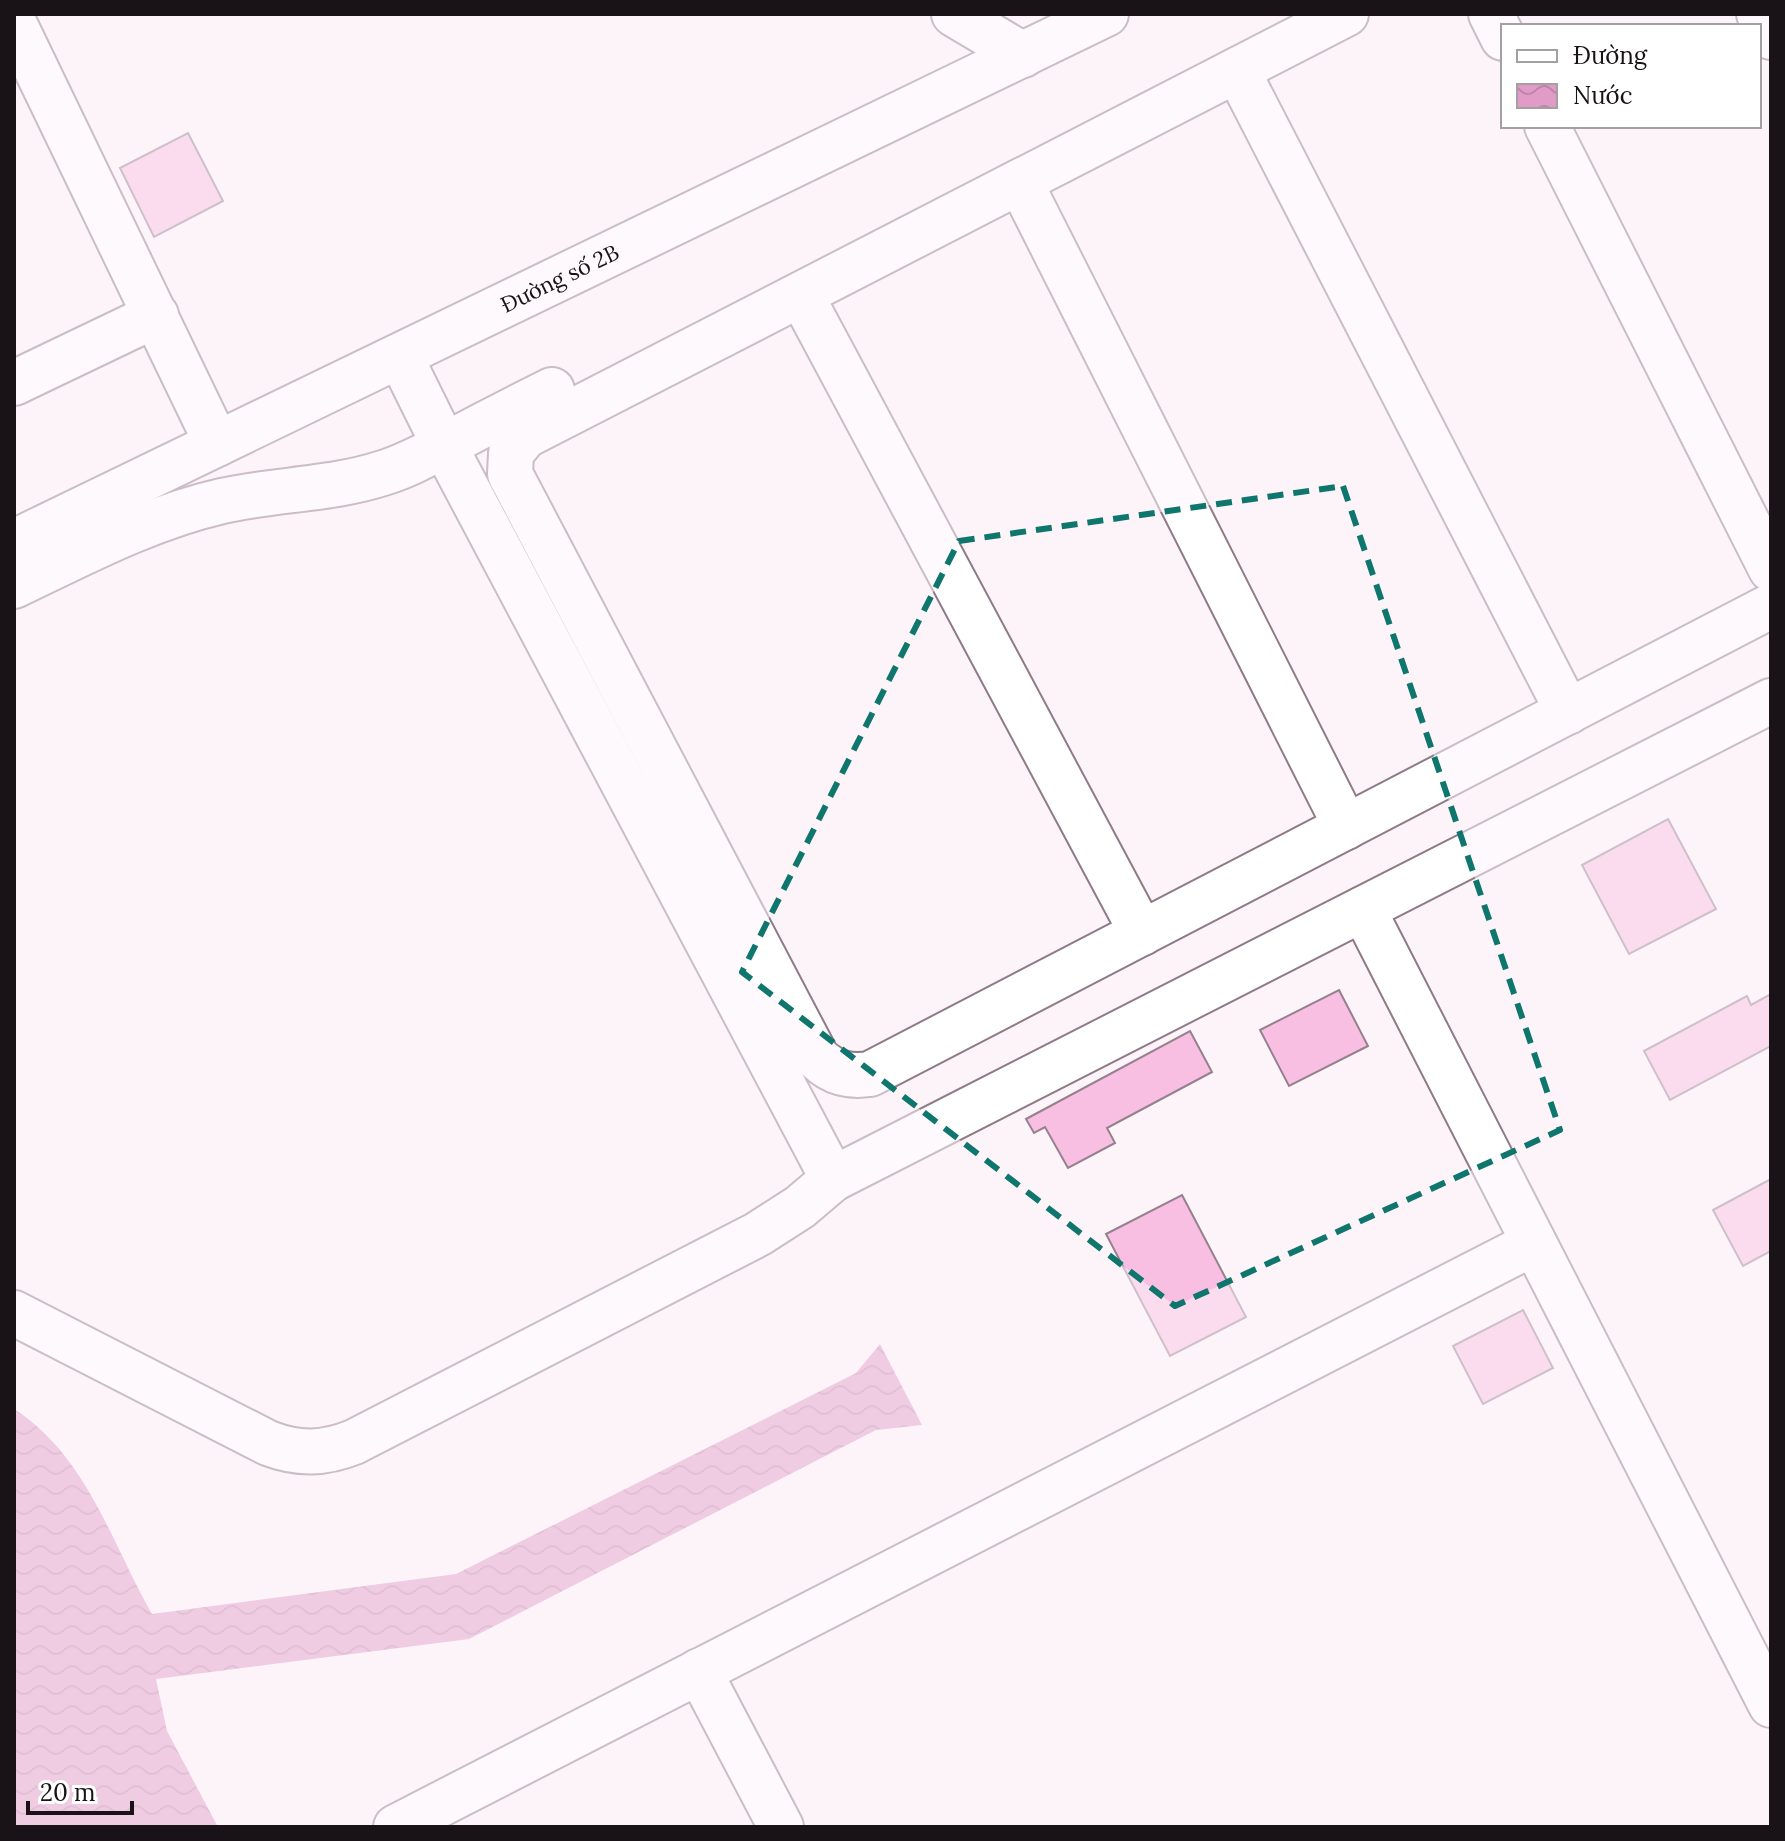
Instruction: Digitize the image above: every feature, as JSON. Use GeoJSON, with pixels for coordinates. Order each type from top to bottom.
{"type":"FeatureCollection","features":[{"type":"Feature","properties":{"kind":"street"},"geometry":{"type":"LineString","coordinates":[[954,14],[1023,55]]}},
{"type":"Feature","properties":{"kind":"street","name":"Đường số 2B"},"geometry":{"type":"LineString","coordinates":[[14,542],[1106,14]]}},
{"type":"Feature","properties":{"kind":"street"},"geometry":{"type":"LineString","coordinates":[[14,586],[112,539],[176,514],[265,493],[330,485],[384,473],[1287,14]]}},
{"type":"Feature","properties":{"kind":"street"},"geometry":{"type":"LineString","coordinates":[[1346,14],[525,436],[511,453],[510,474],[810,1047],[826,1067],[837,1073],[870,1074],[1771,606]]}},
{"type":"Feature","properties":{"kind":"street"},"geometry":{"type":"LineString","coordinates":[[1491,14],[1501,34]]}},
{"type":"Feature","properties":{"kind":"street"},"geometry":{"type":"LineString","coordinates":[[1759,14],[1771,37]]}},
{"type":"Feature","properties":{"kind":"street"},"geometry":{"type":"LineString","coordinates":[[14,23],[217,444]]}},
{"type":"Feature","properties":{"kind":"street"},"geometry":{"type":"LineString","coordinates":[[1237,70],[1568,712]]}},
{"type":"Feature","properties":{"kind":"street"},"geometry":{"type":"LineString","coordinates":[[1548,128],[1771,569]]}},
{"type":"Feature","properties":{"kind":"street"},"geometry":{"type":"LineString","coordinates":[[1020,182],[1346,827]]}},
{"type":"Feature","properties":{"kind":"street"},"geometry":{"type":"LineString","coordinates":[[801,295],[1142,933]]}},
{"type":"Feature","properties":{"kind":"street"},"geometry":{"type":"LineString","coordinates":[[14,383],[156,315]]}},
{"type":"Feature","properties":{"kind":"street"},"geometry":{"type":"LineString","coordinates":[[400,356],[444,445],[833,1179]]}},
{"type":"Feature","properties":{"kind":"street"},"geometry":{"type":"LineString","coordinates":[[14,1313],[268,1443],[300,1452],[335,1450],[758,1234],[800,1207],[833,1179],[1771,701]]}},
{"type":"Feature","properties":{"kind":"street"},"geometry":{"type":"LineString","coordinates":[[1363,909],[1534,1243],[1766,1683]]}},
{"type":"Feature","properties":{"kind":"street"},"geometry":{"type":"LineString","coordinates":[[396,1827],[1534,1243]]}},
{"type":"Feature","properties":{"kind":"street"},"geometry":{"type":"LineString","coordinates":[[699,1671],[781,1827]]}},
{"type":"Feature","properties":{"kind":"highlighted area"},"geometry":{"type":"Polygon","coordinates":[[[1343,486],[1560,1130],[1175,1306],[742,972],[959,541],[1343,486]]]}},
{"type":"Feature","properties":{"kind":"water"},"geometry":{"type":"Polygon","coordinates":[[[880,1344],[922,1425],[876,1430],[469,1639],[156,1679],[167,1731],[218,1827],[14,1827],[14,1409],[39,1428],[79,1476],[152,1614],[456,1574],[856,1373],[880,1344]]]}},
{"type":"Feature","properties":{"kind":"building"},"geometry":{"type":"Polygon","coordinates":[[[188,133],[223,201],[154,237],[120,168],[188,133]]]}},
{"type":"Feature","properties":{"kind":"building"},"geometry":{"type":"Polygon","coordinates":[[[1668,819],[1716,909],[1629,954],[1582,865],[1668,819]]]}},
{"type":"Feature","properties":{"kind":"building"},"geometry":{"type":"Polygon","coordinates":[[[1339,990],[1368,1046],[1289,1086],[1260,1030],[1339,990]]]}},
{"type":"Feature","properties":{"kind":"building"},"geometry":{"type":"Polygon","coordinates":[[[1771,994],[1771,1046],[1670,1100],[1644,1051],[1747,996],[1751,1005],[1771,994]]]}},
{"type":"Feature","properties":{"kind":"building"},"geometry":{"type":"Polygon","coordinates":[[[1190,1031],[1212,1072],[1107,1128],[1115,1143],[1068,1168],[1045,1127],[1034,1133],[1026,1119],[1190,1031]]]}},
{"type":"Feature","properties":{"kind":"building"},"geometry":{"type":"Polygon","coordinates":[[[1771,1179],[1771,1251],[1743,1266],[1713,1210],[1771,1179]]]}},
{"type":"Feature","properties":{"kind":"building"},"geometry":{"type":"Polygon","coordinates":[[[1182,1195],[1246,1317],[1170,1356],[1106,1234],[1182,1195]]]}},
{"type":"Feature","properties":{"kind":"building"},"geometry":{"type":"Polygon","coordinates":[[[1523,1310],[1553,1368],[1483,1404],[1453,1346],[1523,1310]]]}}]}
